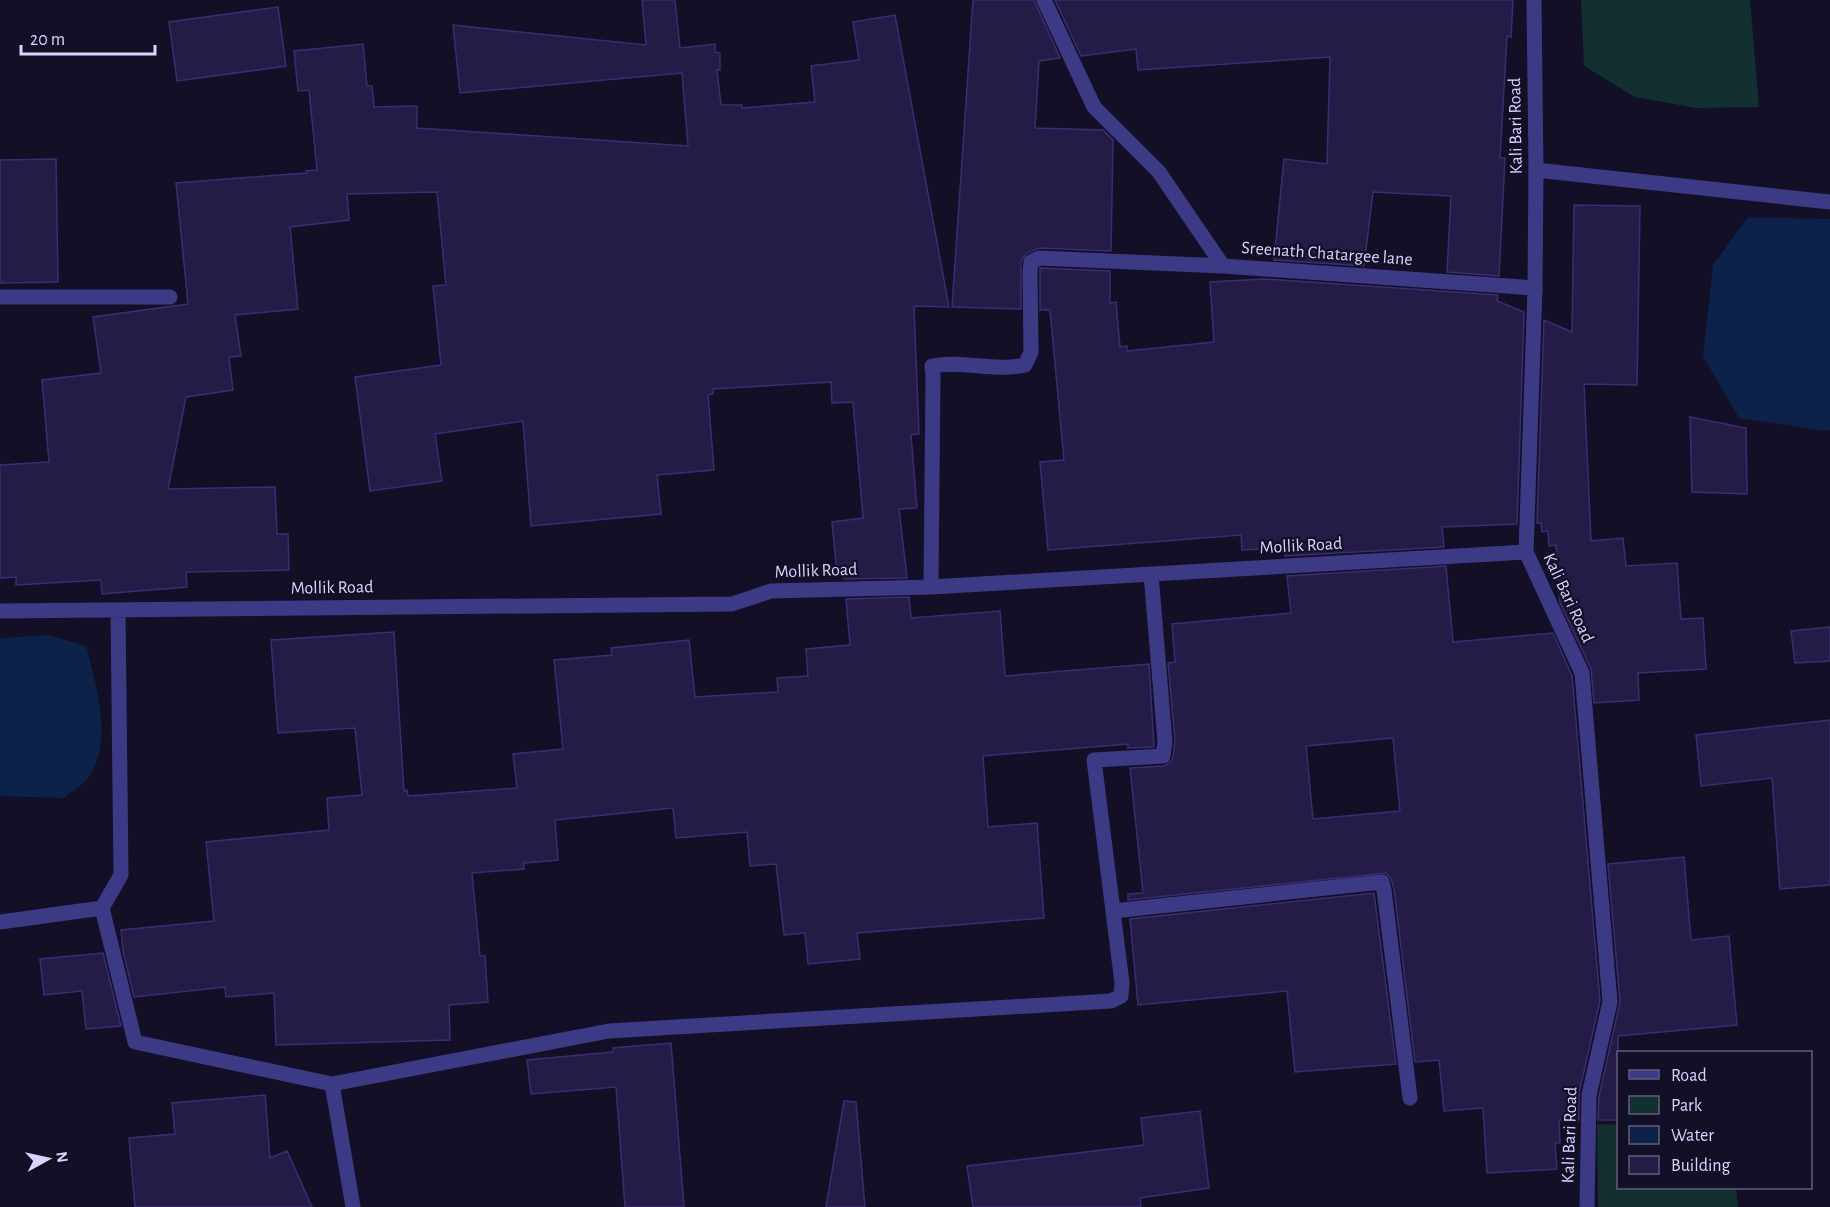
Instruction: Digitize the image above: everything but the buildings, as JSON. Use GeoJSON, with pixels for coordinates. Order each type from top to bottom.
{"type":"FeatureCollection","features":[{"type":"Feature","properties":{"kind":"street","name":"Sreenath Chatargee lane"},"geometry":{"type":"LineString","coordinates":[[1044,0],[1094,107],[1159,172],[1223,266],[1535,288]]}},
{"type":"Feature","properties":{"kind":"street","name":"Kali Bari Road"},"geometry":{"type":"LineString","coordinates":[[1534,0],[1535,288],[1526,552],[1582,674],[1610,1002],[1588,1095],[1587,1207]]}},
{"type":"Feature","properties":{"kind":"street"},"geometry":{"type":"LineString","coordinates":[[1536,170],[1830,202]]}},
{"type":"Feature","properties":{"kind":"street"},"geometry":{"type":"LineString","coordinates":[[932,587],[932,366],[948,363],[1010,368],[1025,365],[1031,352],[1031,262],[1039,258],[1223,266]]}},
{"type":"Feature","properties":{"kind":"street"},"geometry":{"type":"LineString","coordinates":[[0,297],[170,297]]}},
{"type":"Feature","properties":{"kind":"street","name":"Mollik Road"},"geometry":{"type":"LineString","coordinates":[[0,611],[732,604],[771,591],[932,587],[1526,552]]}},
{"type":"Feature","properties":{"kind":"street"},"geometry":{"type":"LineString","coordinates":[[118,610],[122,875],[102,908],[135,1042],[332,1084],[609,1031],[1111,1001],[1121,996],[1122,983],[1094,760],[1163,756],[1165,742],[1151,574]]}},
{"type":"Feature","properties":{"kind":"street"},"geometry":{"type":"LineString","coordinates":[[1113,911],[1382,882],[1410,1098]]}},
{"type":"Feature","properties":{"kind":"street"},"geometry":{"type":"LineString","coordinates":[[0,922],[102,908]]}},
{"type":"Feature","properties":{"kind":"street"},"geometry":{"type":"LineString","coordinates":[[332,1084],[353,1207]]}},
{"type":"Feature","properties":{"kind":"green space"},"geometry":{"type":"Polygon","coordinates":[[[1581,0],[1750,0],[1759,107],[1697,108],[1635,97],[1584,66],[1581,0]]]}},
{"type":"Feature","properties":{"kind":"green space"},"geometry":{"type":"Polygon","coordinates":[[[1597,1124],[1617,1125],[1617,1189],[1736,1189],[1738,1207],[1598,1207],[1597,1124]]]}},
{"type":"Feature","properties":{"kind":"water"},"geometry":{"type":"Polygon","coordinates":[[[1748,217],[1830,219],[1830,430],[1739,418],[1703,356],[1713,265],[1748,217]]]}},
{"type":"Feature","properties":{"kind":"water"},"geometry":{"type":"Polygon","coordinates":[[[48,635],[86,646],[101,714],[100,750],[95,766],[86,780],[64,798],[0,796],[0,638],[48,635]]]}}]}
